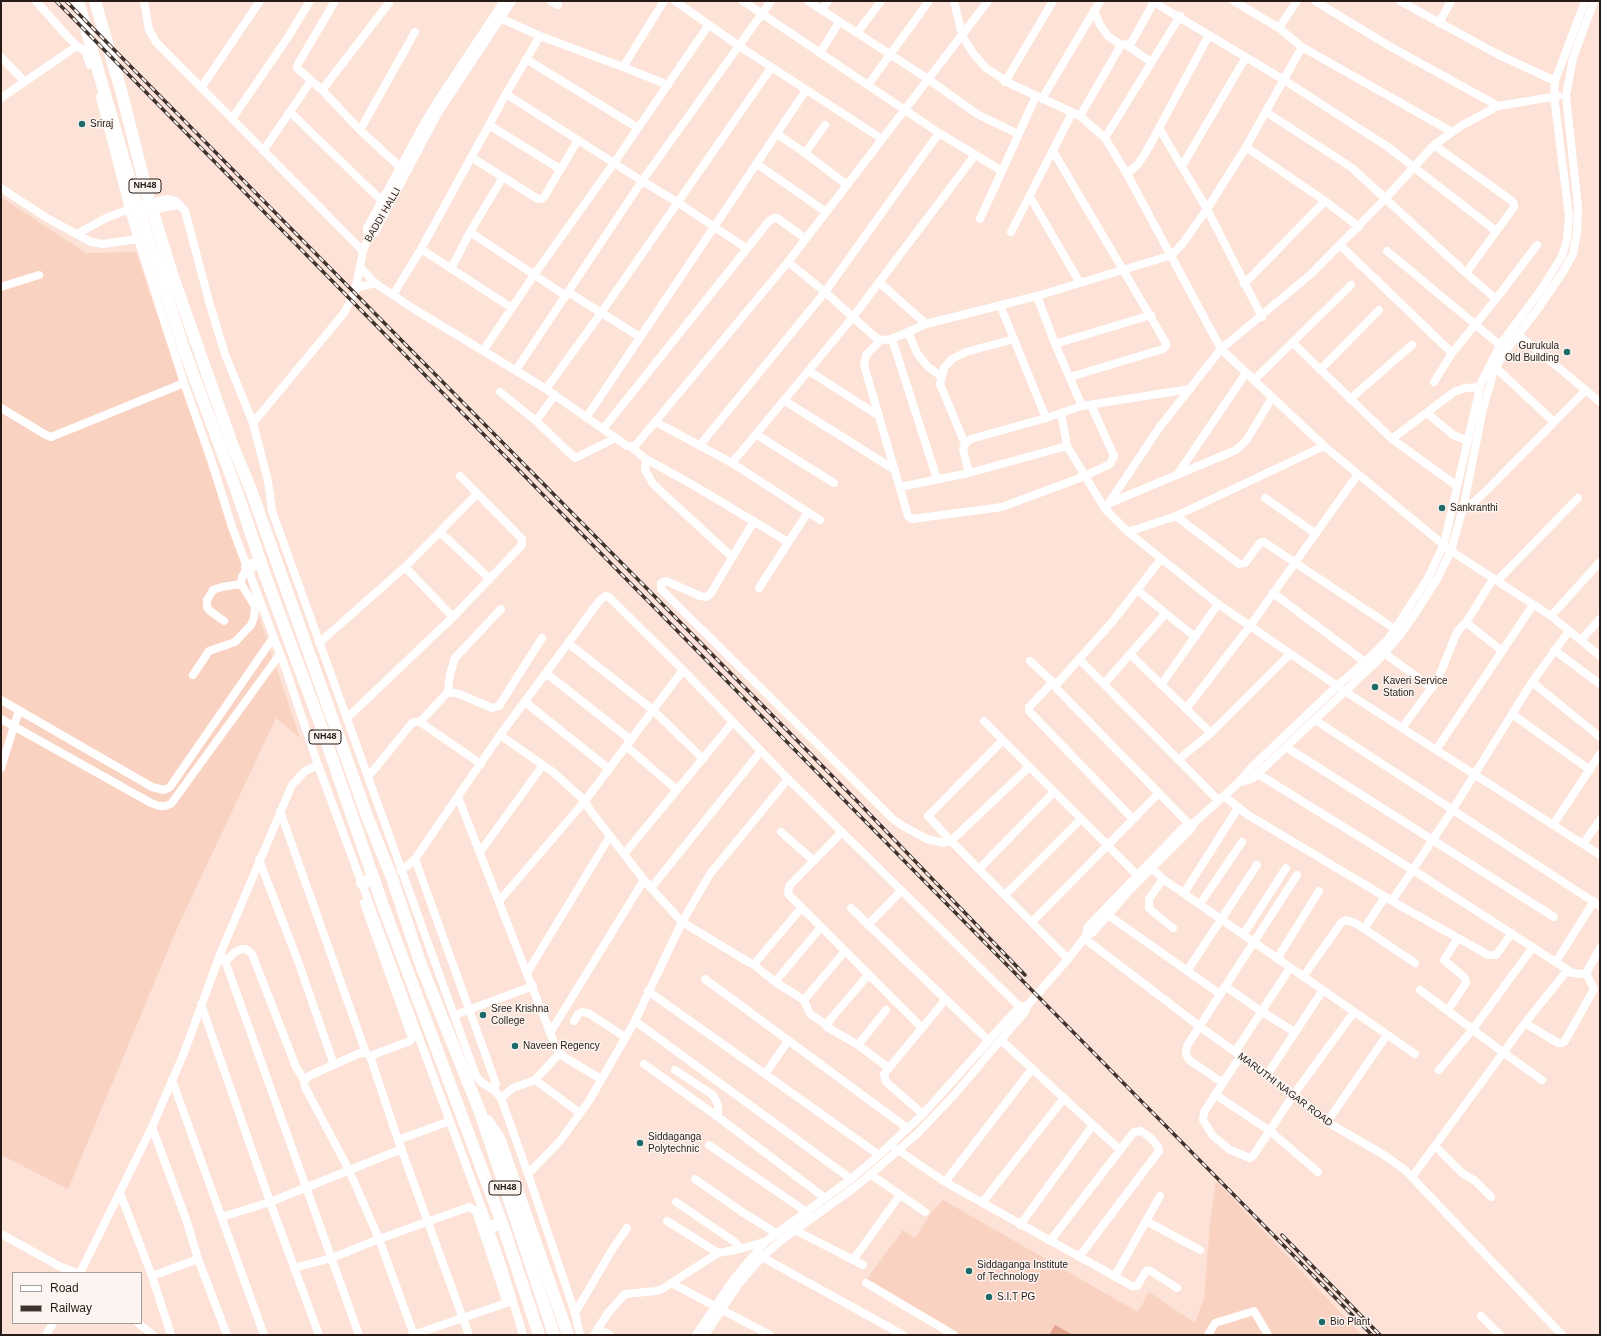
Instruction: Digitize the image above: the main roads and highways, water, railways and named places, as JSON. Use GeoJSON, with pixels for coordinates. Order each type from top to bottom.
{"type":"FeatureCollection","features":[{"type":"Feature","properties":{"kind":"highway","name":"NH48"},"geometry":{"type":"LineString","coordinates":[[78,1],[135,198],[186,355],[321,726],[374,879],[502,1223],[539,1335]]}},
{"type":"Feature","properties":{"kind":"highway","name":"NH48"},"geometry":{"type":"LineString","coordinates":[[95,1],[122,94],[147,193],[173,277],[232,444],[251,490],[367,816],[392,878],[421,965],[480,1112],[554,1335]]}},
{"type":"Feature","properties":{"kind":"highway"},"geometry":{"type":"LineString","coordinates":[[247,567],[261,562]]}},
{"type":"Feature","properties":{"kind":"highway"},"geometry":{"type":"LineString","coordinates":[[362,883],[374,879]]}},
{"type":"Feature","properties":{"kind":"highway"},"geometry":{"type":"LineString","coordinates":[[480,1112],[499,1138],[568,1335]]}},
{"type":"Feature","properties":{"kind":"highway"},"geometry":{"type":"LineString","coordinates":[[489,1227],[502,1223]]}},
{"type":"Feature","properties":{"kind":"railway"},"geometry":{"type":"LineString","coordinates":[[56,1],[1372,1335]]}},
{"type":"Feature","properties":{"kind":"railway"},"geometry":{"type":"LineString","coordinates":[[66,1],[856,800],[1025,975]]}},
{"type":"Feature","properties":{"kind":"railway"},"geometry":{"type":"LineString","coordinates":[[1282,1235],[1380,1335]]}},
{"type":"Feature","properties":{"kind":"place","name":"Sriraj"},"geometry":{"type":"Point","coordinates":[82,124]}},
{"type":"Feature","properties":{"kind":"place","name":"Gurukula Old Building"},"geometry":{"type":"Point","coordinates":[1567,352]}},
{"type":"Feature","properties":{"kind":"place","name":"Sankranthi"},"geometry":{"type":"Point","coordinates":[1442,508]}},
{"type":"Feature","properties":{"kind":"place","name":"Kaveri Service Station"},"geometry":{"type":"Point","coordinates":[1375,687]}},
{"type":"Feature","properties":{"kind":"place","name":"Sree Krishna College"},"geometry":{"type":"Point","coordinates":[483,1015]}},
{"type":"Feature","properties":{"kind":"place","name":"Naveen Regency"},"geometry":{"type":"Point","coordinates":[515,1046]}},
{"type":"Feature","properties":{"kind":"place","name":"Siddaganga Polytechnic"},"geometry":{"type":"Point","coordinates":[640,1143]}},
{"type":"Feature","properties":{"kind":"place","name":"Siddaganga Institute of Technology"},"geometry":{"type":"Point","coordinates":[969,1271]}},
{"type":"Feature","properties":{"kind":"place","name":"S.I.T PG"},"geometry":{"type":"Point","coordinates":[989,1297]}},
{"type":"Feature","properties":{"kind":"place","name":"Bio Plant"},"geometry":{"type":"Point","coordinates":[1322,1322]}}]}
